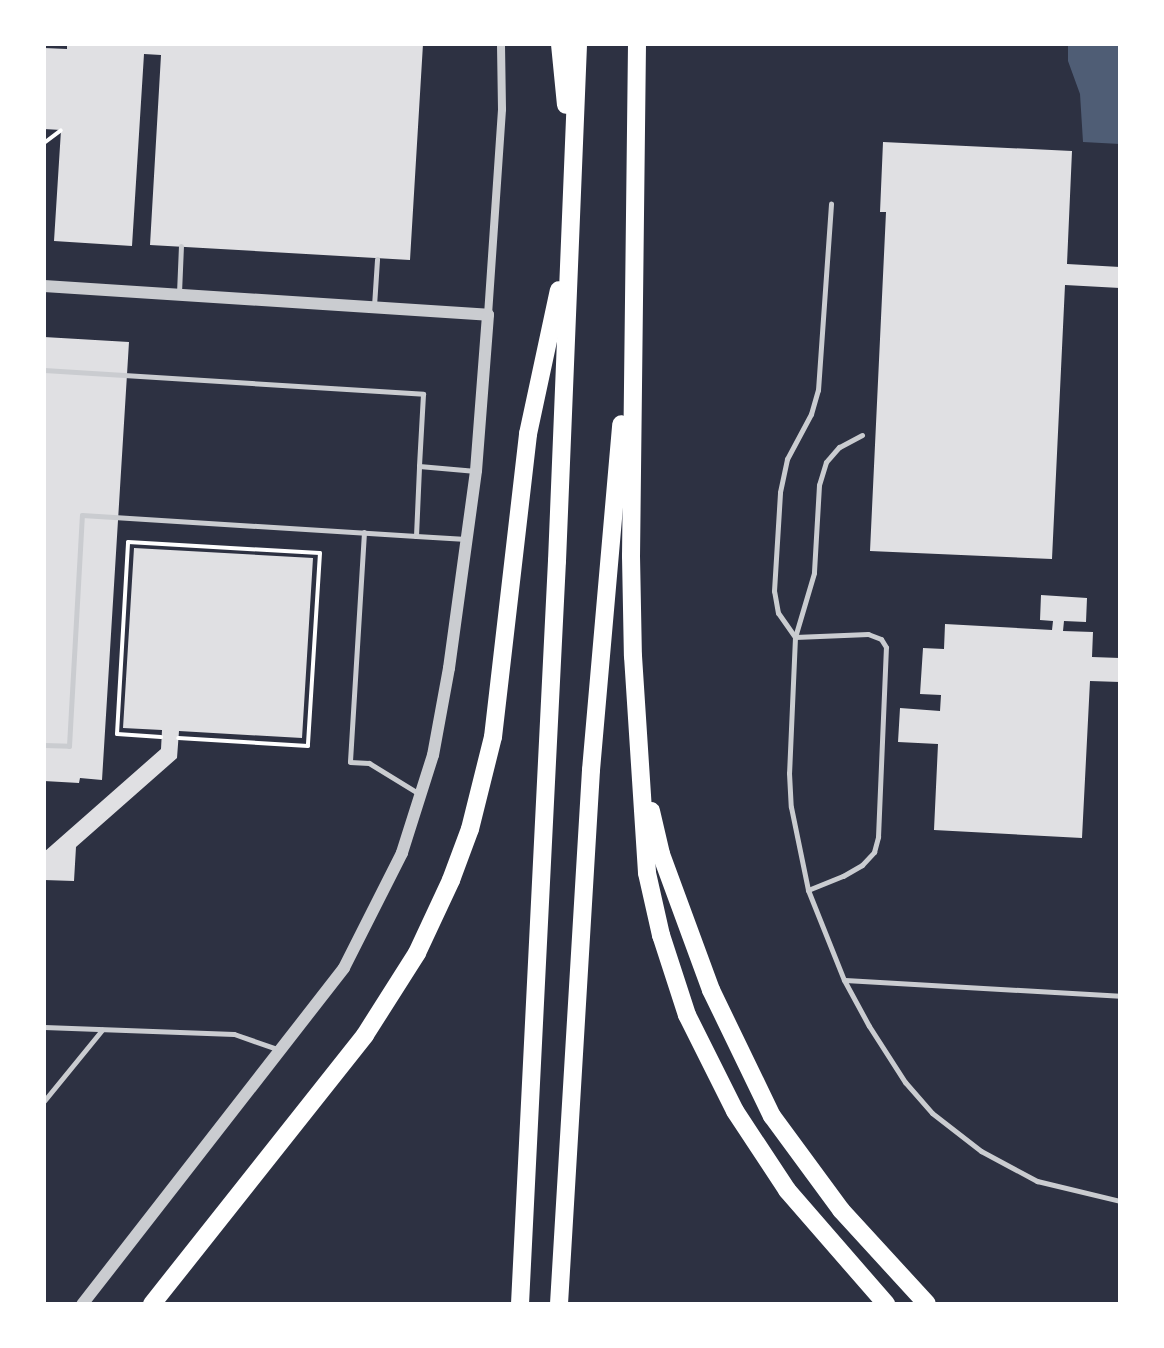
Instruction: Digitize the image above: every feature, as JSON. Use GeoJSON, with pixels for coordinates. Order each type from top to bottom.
{"type":"FeatureCollection","features":[{"type":"Feature","properties":{"kind":"highway"},"geometry":{"type":"LineString","coordinates":[[560,44],[573,172]]}},
{"type":"Feature","properties":{"kind":"highway"},"geometry":{"type":"LineString","coordinates":[[520,1304],[578,44]]}},
{"type":"Feature","properties":{"kind":"highway"},"geometry":{"type":"LineString","coordinates":[[637,44],[631,310],[632,613],[637,749],[647,873],[687,1015],[735,1111],[787,1190],[886,1304]]}},
{"type":"Feature","properties":{"kind":"highway"},"geometry":{"type":"LineString","coordinates":[[152,1304],[365,1035],[417,953],[451,880],[470,829],[493,737],[528,434],[571,236]]}},
{"type":"Feature","properties":{"kind":"highway"},"geometry":{"type":"LineString","coordinates":[[559,1304],[591,770],[631,310]]}},
{"type":"Feature","properties":{"kind":"highway"},"geometry":{"type":"LineString","coordinates":[[637,749],[661,854],[711,990],[754,1082],[772,1116],[816,1179],[927,1304]]}},
{"type":"Feature","properties":{"kind":"street"},"geometry":{"type":"LineString","coordinates":[[82,1304],[344,968],[402,853],[421,795],[440,719],[476,471],[502,109],[501,44]]}},
{"type":"Feature","properties":{"kind":"street"},"geometry":{"type":"LineString","coordinates":[[44,286],[488,315]]}},
{"type":"Feature","properties":{"kind":"lane"},"geometry":{"type":"LineString","coordinates":[[795,637],[778,613],[774,591],[780,492],[787,459],[811,414],[818,390],[831,203]]}},
{"type":"Feature","properties":{"kind":"lane"},"geometry":{"type":"LineString","coordinates":[[178,294],[181,246]]}},
{"type":"Feature","properties":{"kind":"lane"},"geometry":{"type":"LineString","coordinates":[[374,307],[377,259]]}},
{"type":"Feature","properties":{"kind":"lane"},"geometry":{"type":"LineString","coordinates":[[44,370],[423,394],[416,536]]}},
{"type":"Feature","properties":{"kind":"lane"},"geometry":{"type":"LineString","coordinates":[[862,435],[839,447],[826,462],[819,485],[814,573],[795,637],[789,773],[791,807],[808,890],[844,980],[905,1082],[932,1113],[981,1151],[1037,1181],[1120,1201]]}},
{"type":"Feature","properties":{"kind":"lane"},"geometry":{"type":"LineString","coordinates":[[419,466],[476,471]]}},
{"type":"Feature","properties":{"kind":"lane"},"geometry":{"type":"LineString","coordinates":[[44,745],[69,746],[82,515],[467,539]]}},
{"type":"Feature","properties":{"kind":"lane"},"geometry":{"type":"LineString","coordinates":[[364,532],[350,762],[369,763],[421,795]]}},
{"type":"Feature","properties":{"kind":"lane"},"geometry":{"type":"LineString","coordinates":[[795,637],[848,632],[868,634],[881,639],[886,647],[878,837],[874,852],[862,865],[843,876],[808,890]]}},
{"type":"Feature","properties":{"kind":"lane"},"geometry":{"type":"LineString","coordinates":[[844,980],[1120,996]]}},
{"type":"Feature","properties":{"kind":"lane"},"geometry":{"type":"LineString","coordinates":[[44,1027],[234,1034],[282,1051]]}},
{"type":"Feature","properties":{"kind":"lane"},"geometry":{"type":"LineString","coordinates":[[44,1101],[103,1029]]}},
{"type":"Feature","properties":{"kind":"path"},"geometry":{"type":"LineString","coordinates":[[44,143],[61,130]]}},
{"type":"Feature","properties":{"kind":"path"},"geometry":{"type":"LineString","coordinates":[[161,737],[117,734],[128,542],[320,553],[308,746],[178,738]]}},
{"type":"Feature","properties":{"kind":"water"},"geometry":{"type":"Polygon","coordinates":[[[1068,44],[1120,44],[1120,144],[1083,142],[1080,94],[1068,61],[1068,44]]]}},
{"type":"Feature","properties":{"kind":"building"},"geometry":{"type":"Polygon","coordinates":[[[67,44],[423,44],[410,260],[150,245],[161,55],[144,54],[132,246],[54,241],[61,130],[44,129],[44,48],[67,49],[67,44]]]}},
{"type":"Feature","properties":{"kind":"building"},"geometry":{"type":"Polygon","coordinates":[[[883,142],[1072,151],[1067,264],[1120,267],[1120,288],[1065,285],[1052,559],[870,551],[886,212],[880,212],[883,142]]]}},
{"type":"Feature","properties":{"kind":"building"},"geometry":{"type":"Polygon","coordinates":[[[44,337],[129,342],[102,780],[80,778],[79,783],[44,781],[44,337]]]}},
{"type":"Feature","properties":{"kind":"building"},"geometry":{"type":"Polygon","coordinates":[[[134,548],[313,558],[302,738],[179,731],[177,758],[76,847],[74,881],[44,880],[44,852],[161,749],[162,730],[123,728],[134,548]]]}},
{"type":"Feature","properties":{"kind":"building"},"geometry":{"type":"Polygon","coordinates":[[[1041,595],[1087,598],[1086,622],[1064,621],[1063,631],[1093,632],[1092,657],[1120,658],[1120,682],[1090,681],[1082,838],[934,830],[938,744],[898,742],[900,708],[940,711],[941,695],[920,694],[923,648],[944,649],[945,624],[1052,630],[1053,621],[1040,620],[1041,595]]]}}]}
